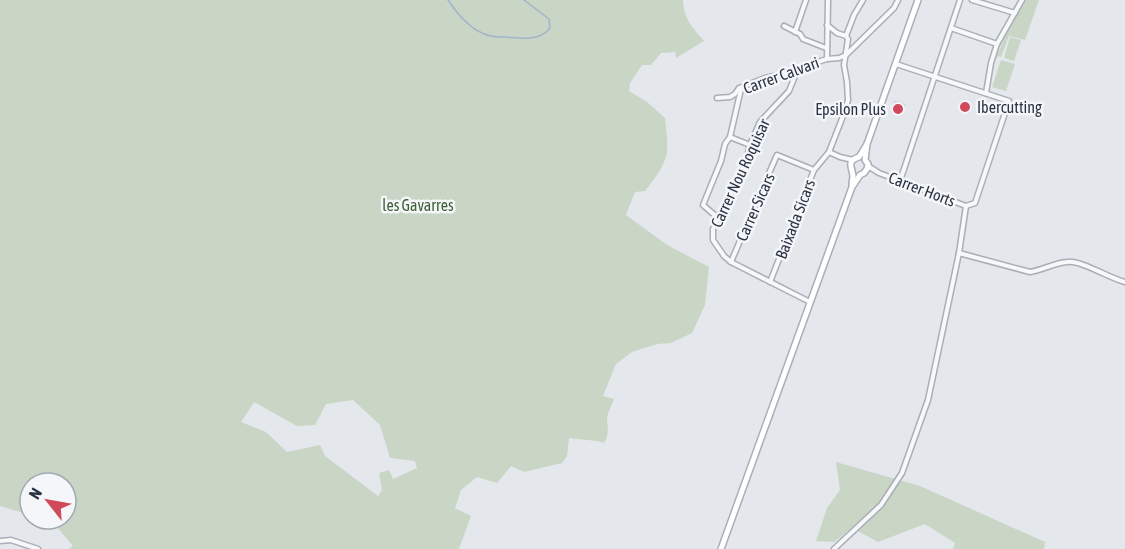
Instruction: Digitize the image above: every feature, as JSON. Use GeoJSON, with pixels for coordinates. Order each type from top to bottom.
{"type":"FeatureCollection","features":[{"type":"Feature","properties":{"kind":"street"},"geometry":{"type":"LineString","coordinates":[[795,32],[806,0]]}},
{"type":"Feature","properties":{"kind":"street"},"geometry":{"type":"LineString","coordinates":[[826,59],[828,0]]}},
{"type":"Feature","properties":{"kind":"street"},"geometry":{"type":"LineString","coordinates":[[827,25],[837,33],[846,36],[863,0]]}},
{"type":"Feature","properties":{"kind":"street"},"geometry":{"type":"LineString","coordinates":[[839,58],[846,55],[894,8],[898,0]]}},
{"type":"Feature","properties":{"kind":"street"},"geometry":{"type":"LineString","coordinates":[[721,549],[852,187],[860,175],[867,144],[918,0]]}},
{"type":"Feature","properties":{"kind":"street"},"geometry":{"type":"LineString","coordinates":[[900,181],[960,0]]}},
{"type":"Feature","properties":{"kind":"street"},"geometry":{"type":"LineString","coordinates":[[972,0],[1015,13]]}},
{"type":"Feature","properties":{"kind":"street"},"geometry":{"type":"LineString","coordinates":[[986,93],[997,44],[1022,0]]}},
{"type":"Feature","properties":{"kind":"street"},"geometry":{"type":"LineString","coordinates":[[784,26],[800,34],[803,39],[826,48]]}},
{"type":"Feature","properties":{"kind":"street"},"geometry":{"type":"LineString","coordinates":[[951,28],[997,44]]}},
{"type":"Feature","properties":{"kind":"street","name":"Baixada Sicars"},"geometry":{"type":"LineString","coordinates":[[770,282],[814,170],[829,152],[845,111],[848,100],[844,65],[848,39],[846,36]]}},
{"type":"Feature","properties":{"kind":"street","name":"Carrer Calvari"},"geometry":{"type":"LineString","coordinates":[[717,98],[730,97],[741,87],[765,78],[797,71],[808,64],[826,59],[839,58],[844,65]]}},
{"type":"Feature","properties":{"kind":"street"},"geometry":{"type":"LineString","coordinates":[[834,549],[881,505],[902,473],[928,400],[959,253],[966,206],[975,203],[1009,101],[896,64]]}},
{"type":"Feature","properties":{"kind":"street","name":"Carrer Nou Roquisar"},"geometry":{"type":"LineString","coordinates":[[797,71],[789,91],[764,117],[750,145],[745,166],[718,218],[712,240],[731,262],[810,303]]}},
{"type":"Feature","properties":{"kind":"street"},"geometry":{"type":"LineString","coordinates":[[718,218],[703,205],[730,137],[741,87]]}},
{"type":"Feature","properties":{"kind":"street"},"geometry":{"type":"LineString","coordinates":[[730,137],[750,145]]}},
{"type":"Feature","properties":{"kind":"street","name":"Carrer Horts"},"geometry":{"type":"LineString","coordinates":[[829,152],[862,163],[879,173],[966,206]]}},
{"type":"Feature","properties":{"kind":"street","name":"Carrer Sicars"},"geometry":{"type":"LineString","coordinates":[[731,262],[777,155],[814,170]]}},
{"type":"Feature","properties":{"kind":"street","name":"Carrer Horts"},"geometry":{"type":"LineString","coordinates":[[840,157],[852,169]]}},
{"type":"Feature","properties":{"kind":"street"},"geometry":{"type":"LineString","coordinates":[[852,169],[862,163]]}},
{"type":"Feature","properties":{"kind":"street"},"geometry":{"type":"LineString","coordinates":[[852,169],[860,175]]}},
{"type":"Feature","properties":{"kind":"street"},"geometry":{"type":"LineString","coordinates":[[852,169],[852,187]]}},
{"type":"Feature","properties":{"kind":"street"},"geometry":{"type":"LineString","coordinates":[[959,253],[1030,272],[1069,261],[1125,282]]}},
{"type":"Feature","properties":{"kind":"street"},"geometry":{"type":"LineString","coordinates":[[0,541],[11,540],[38,549]]}},
{"type":"Feature","properties":{"kind":"shaded area","name":"Epsilon Plus"},"geometry":{"type":"Polygon","coordinates":[[[894,100],[906,104],[902,115],[891,111],[894,100]]]}},
{"type":"Feature","properties":{"kind":"green space","name":"les Gavarres"},"geometry":{"type":"Polygon","coordinates":[[[0,0],[683,0],[687,17],[704,41],[676,58],[675,52],[661,53],[651,65],[642,65],[630,83],[629,91],[647,102],[665,118],[667,148],[660,170],[645,191],[635,192],[626,215],[667,245],[709,267],[705,305],[692,333],[671,343],[657,344],[632,352],[616,364],[603,396],[614,399],[607,417],[608,429],[604,443],[569,438],[567,456],[562,463],[524,472],[511,466],[497,483],[477,477],[461,490],[455,508],[471,516],[459,549],[69,549],[73,546],[60,531],[78,531],[78,471],[18,471],[18,511],[0,506],[0,0]],[[353,400],[326,404],[315,425],[297,426],[254,402],[241,422],[266,432],[287,452],[320,445],[325,456],[378,496],[382,490],[379,473],[389,470],[393,479],[417,468],[415,461],[390,458],[380,425],[353,400]]]}},
{"type":"Feature","properties":{"kind":"green space"},"geometry":{"type":"Polygon","coordinates":[[[1025,0],[1039,0],[1025,40],[1009,36],[1001,57],[997,56],[1008,29],[1025,0]]]}},
{"type":"Feature","properties":{"kind":"green space"},"geometry":{"type":"Polygon","coordinates":[[[1010,37],[1021,40],[1014,61],[1004,58],[1010,37]]]}},
{"type":"Feature","properties":{"kind":"green space"},"geometry":{"type":"Polygon","coordinates":[[[1001,60],[1015,64],[1006,91],[992,87],[1001,60]]]}},
{"type":"Feature","properties":{"kind":"green space"},"geometry":{"type":"Polygon","coordinates":[[[836,462],[920,486],[1045,542],[1044,549],[953,549],[955,543],[925,524],[878,542],[852,528],[834,542],[816,541],[827,508],[840,490],[836,462]]]}},
{"type":"Feature","properties":{"kind":"waterway"},"geometry":{"type":"LineString","coordinates":[[448,0],[468,23],[485,34],[523,38],[541,35],[550,28],[549,19],[524,0]]}},
{"type":"Feature","properties":{"kind":"place","name":"Ibercutting"},"geometry":{"type":"Point","coordinates":[965,107]}},
{"type":"Feature","properties":{"kind":"place","name":"Epsilon Plus"},"geometry":{"type":"Point","coordinates":[898,109]}}]}
